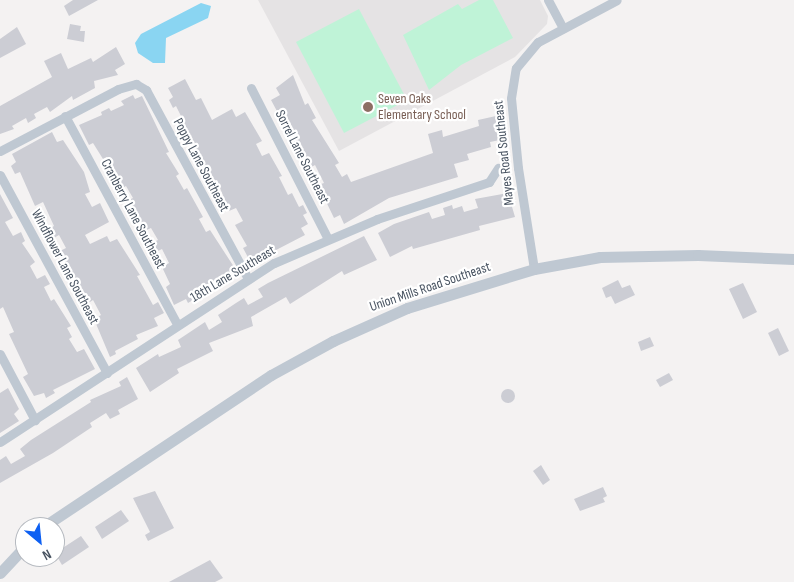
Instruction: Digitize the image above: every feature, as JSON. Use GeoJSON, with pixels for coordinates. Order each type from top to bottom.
{"type":"FeatureCollection","features":[{"type":"Feature","properties":{"kind":"street"},"geometry":{"type":"LineString","coordinates":[[548,0],[563,28]]}},
{"type":"Feature","properties":{"kind":"street","name":"Mayes Road Southeast"},"geometry":{"type":"LineString","coordinates":[[534,269],[518,168],[512,84],[524,55],[538,42],[617,0]]}},
{"type":"Feature","properties":{"kind":"street","name":"Poppy Lane Southeast"},"geometry":{"type":"LineString","coordinates":[[65,116],[118,88],[136,84],[146,90],[248,279]]}},
{"type":"Feature","properties":{"kind":"street","name":"Sorrel Lane Southeast"},"geometry":{"type":"LineString","coordinates":[[251,88],[328,239]]}},
{"type":"Feature","properties":{"kind":"street"},"geometry":{"type":"LineString","coordinates":[[0,151],[65,116]]}},
{"type":"Feature","properties":{"kind":"street","name":"Cranberry Lane Southeast"},"geometry":{"type":"LineString","coordinates":[[65,116],[178,324]]}},
{"type":"Feature","properties":{"kind":"street","name":"18th Lane Southeast"},"geometry":{"type":"LineString","coordinates":[[0,442],[274,263],[378,219],[489,182],[498,168]]}},
{"type":"Feature","properties":{"kind":"street","name":"Windflower Lane Southeast"},"geometry":{"type":"LineString","coordinates":[[0,175],[107,373]]}},
{"type":"Feature","properties":{"kind":"street","name":"Union Mills Road Southeast"},"geometry":{"type":"LineString","coordinates":[[58,517],[207,416],[333,341],[406,308],[534,269],[600,257],[646,255],[794,260]]}},
{"type":"Feature","properties":{"kind":"street"},"geometry":{"type":"LineString","coordinates":[[0,354],[35,420]]}},
{"type":"Feature","properties":{"kind":"street"},"geometry":{"type":"LineString","coordinates":[[0,574],[15,557]]}},
{"type":"Feature","properties":{"kind":"shaded area","name":"Seven Oaks Elementary School"},"geometry":{"type":"Polygon","coordinates":[[[258,0],[540,0],[548,16],[547,24],[515,57],[339,151],[258,0]]]}},
{"type":"Feature","properties":{"kind":"green space"},"geometry":{"type":"Polygon","coordinates":[[[479,0],[493,0],[513,38],[461,65],[429,90],[403,35],[458,4],[462,9],[479,0]]]}},
{"type":"Feature","properties":{"kind":"green space"},"geometry":{"type":"Polygon","coordinates":[[[359,9],[407,100],[344,133],[296,42],[359,9]]]}},
{"type":"Feature","properties":{"kind":"water"},"geometry":{"type":"Polygon","coordinates":[[[201,3],[211,6],[208,18],[166,38],[165,63],[153,63],[138,53],[135,43],[141,34],[201,3]]]}},
{"type":"Feature","properties":{"kind":"building"},"geometry":{"type":"Polygon","coordinates":[[[73,0],[98,0],[69,16],[64,6],[73,0]]]}},
{"type":"Feature","properties":{"kind":"building"},"geometry":{"type":"Polygon","coordinates":[[[70,24],[81,26],[80,31],[85,31],[84,42],[67,39],[70,24]]]}},
{"type":"Feature","properties":{"kind":"building"},"geometry":{"type":"Polygon","coordinates":[[[17,27],[26,44],[0,58],[0,39],[17,27]]]}},
{"type":"Feature","properties":{"kind":"building"},"geometry":{"type":"Polygon","coordinates":[[[116,47],[125,64],[115,70],[118,75],[94,81],[95,88],[73,100],[72,96],[50,112],[47,107],[34,114],[36,118],[28,123],[26,118],[12,126],[14,129],[0,134],[0,106],[52,77],[44,61],[61,53],[68,69],[91,58],[93,62],[116,47]]]}},
{"type":"Feature","properties":{"kind":"building"},"geometry":{"type":"Polygon","coordinates":[[[293,75],[305,105],[308,103],[316,118],[312,120],[339,163],[335,165],[342,177],[347,174],[351,182],[433,153],[428,134],[442,130],[443,137],[479,126],[478,120],[496,116],[500,140],[490,142],[491,147],[467,154],[469,160],[454,164],[458,177],[389,198],[344,224],[340,215],[334,218],[318,185],[324,183],[315,165],[308,169],[271,100],[280,95],[276,88],[293,75]]]}},
{"type":"Feature","properties":{"kind":"building"},"geometry":{"type":"Polygon","coordinates":[[[185,79],[196,100],[201,98],[212,120],[232,109],[236,117],[245,112],[262,141],[256,144],[262,156],[269,153],[282,176],[279,177],[288,195],[292,193],[299,207],[303,205],[307,213],[303,215],[308,224],[301,228],[305,235],[251,263],[243,248],[247,246],[235,225],[243,221],[236,208],[229,211],[217,180],[213,183],[179,120],[182,118],[176,106],[173,108],[169,100],[173,97],[168,88],[185,79]]]}},
{"type":"Feature","properties":{"kind":"building"},"geometry":{"type":"Polygon","coordinates":[[[133,95],[135,99],[142,96],[169,152],[166,153],[179,174],[176,176],[184,190],[187,188],[203,217],[199,219],[206,232],[210,230],[236,270],[220,282],[218,278],[206,285],[209,290],[188,303],[186,299],[174,305],[166,287],[170,284],[162,267],[169,263],[162,249],[154,253],[150,244],[158,240],[151,228],[142,232],[134,208],[130,211],[125,202],[133,198],[126,186],[120,189],[110,171],[113,169],[107,157],[103,159],[93,143],[89,145],[79,125],[102,115],[101,112],[109,108],[111,111],[124,105],[121,101],[133,95]]]}},
{"type":"Feature","properties":{"kind":"building"},"geometry":{"type":"Polygon","coordinates":[[[52,132],[57,142],[63,140],[84,172],[90,192],[85,194],[92,207],[100,203],[109,222],[85,235],[90,244],[107,236],[110,242],[117,239],[140,275],[137,276],[153,305],[158,302],[164,313],[154,318],[158,326],[136,335],[138,339],[115,351],[116,354],[110,357],[94,319],[101,315],[93,300],[87,304],[58,252],[66,248],[59,235],[52,239],[47,230],[54,226],[43,202],[35,206],[20,172],[15,174],[11,166],[16,162],[12,154],[52,132]]]}},
{"type":"Feature","properties":{"kind":"building"},"geometry":{"type":"Polygon","coordinates":[[[508,193],[515,217],[479,226],[480,230],[413,249],[412,246],[390,257],[378,233],[394,224],[429,212],[432,219],[445,215],[443,208],[452,205],[453,209],[462,206],[464,212],[478,208],[475,199],[508,193]]]}},
{"type":"Feature","properties":{"kind":"building"},"geometry":{"type":"Polygon","coordinates":[[[0,194],[13,218],[5,222],[13,236],[21,232],[25,241],[22,243],[35,262],[30,266],[37,279],[45,275],[50,284],[44,287],[51,301],[54,299],[71,326],[67,328],[72,337],[69,339],[77,352],[84,349],[95,369],[53,390],[55,393],[46,398],[44,393],[34,396],[23,377],[28,374],[9,334],[14,332],[3,307],[0,309],[0,194]]]}},
{"type":"Feature","properties":{"kind":"building"},"geometry":{"type":"Polygon","coordinates":[[[364,236],[377,260],[344,275],[342,271],[290,304],[286,297],[251,317],[253,326],[209,343],[213,351],[177,369],[179,373],[150,392],[136,368],[158,354],[159,357],[181,347],[178,340],[205,322],[209,330],[222,322],[218,315],[244,298],[248,305],[263,297],[258,289],[268,283],[364,236]]]}},
{"type":"Feature","properties":{"kind":"building"},"geometry":{"type":"Polygon","coordinates":[[[618,280],[622,288],[630,285],[635,295],[615,304],[611,296],[606,298],[602,288],[618,280]]]}},
{"type":"Feature","properties":{"kind":"building"},"geometry":{"type":"Polygon","coordinates":[[[743,283],[757,312],[743,319],[729,289],[743,283]]]}},
{"type":"Feature","properties":{"kind":"building"},"geometry":{"type":"Polygon","coordinates":[[[778,328],[789,351],[779,356],[768,333],[778,328]]]}},
{"type":"Feature","properties":{"kind":"building"},"geometry":{"type":"Polygon","coordinates":[[[650,337],[654,346],[641,351],[638,342],[650,337]]]}},
{"type":"Feature","properties":{"kind":"building"},"geometry":{"type":"Polygon","coordinates":[[[669,373],[673,380],[660,387],[656,380],[669,373]]]}},
{"type":"Feature","properties":{"kind":"building"},"geometry":{"type":"Polygon","coordinates":[[[127,377],[138,399],[118,410],[120,414],[110,419],[106,413],[90,423],[92,427],[53,453],[0,483],[0,460],[6,456],[11,464],[25,456],[20,449],[31,440],[91,402],[90,400],[121,386],[119,382],[127,377]]]}},
{"type":"Feature","properties":{"kind":"building"},"geometry":{"type":"Polygon","coordinates":[[[8,388],[19,409],[14,414],[19,421],[0,433],[0,393],[8,388]]]}},
{"type":"Feature","properties":{"kind":"building"},"geometry":{"type":"Polygon","coordinates":[[[505,389],[511,389],[515,396],[511,403],[505,403],[501,399],[501,393],[505,389]]]}},
{"type":"Feature","properties":{"kind":"building"},"geometry":{"type":"Polygon","coordinates":[[[541,465],[550,480],[543,485],[533,471],[541,465]]]}},
{"type":"Feature","properties":{"kind":"building"},"geometry":{"type":"Polygon","coordinates":[[[603,487],[607,496],[603,498],[605,502],[580,511],[574,499],[603,487]]]}},
{"type":"Feature","properties":{"kind":"building"},"geometry":{"type":"Polygon","coordinates":[[[155,491],[174,528],[148,541],[145,535],[150,532],[133,498],[155,491]]]}},
{"type":"Feature","properties":{"kind":"building"},"geometry":{"type":"Polygon","coordinates":[[[121,510],[129,521],[102,539],[95,527],[121,510]]]}},
{"type":"Feature","properties":{"kind":"building"},"geometry":{"type":"Polygon","coordinates":[[[81,536],[89,547],[65,563],[65,546],[81,536]]]}},
{"type":"Feature","properties":{"kind":"building"},"geometry":{"type":"Polygon","coordinates":[[[210,560],[223,578],[215,582],[169,582],[210,560]]]}},
{"type":"Feature","properties":{"kind":"place","name":"Seven Oaks Elementary School"},"geometry":{"type":"Point","coordinates":[368,107]}}]}
